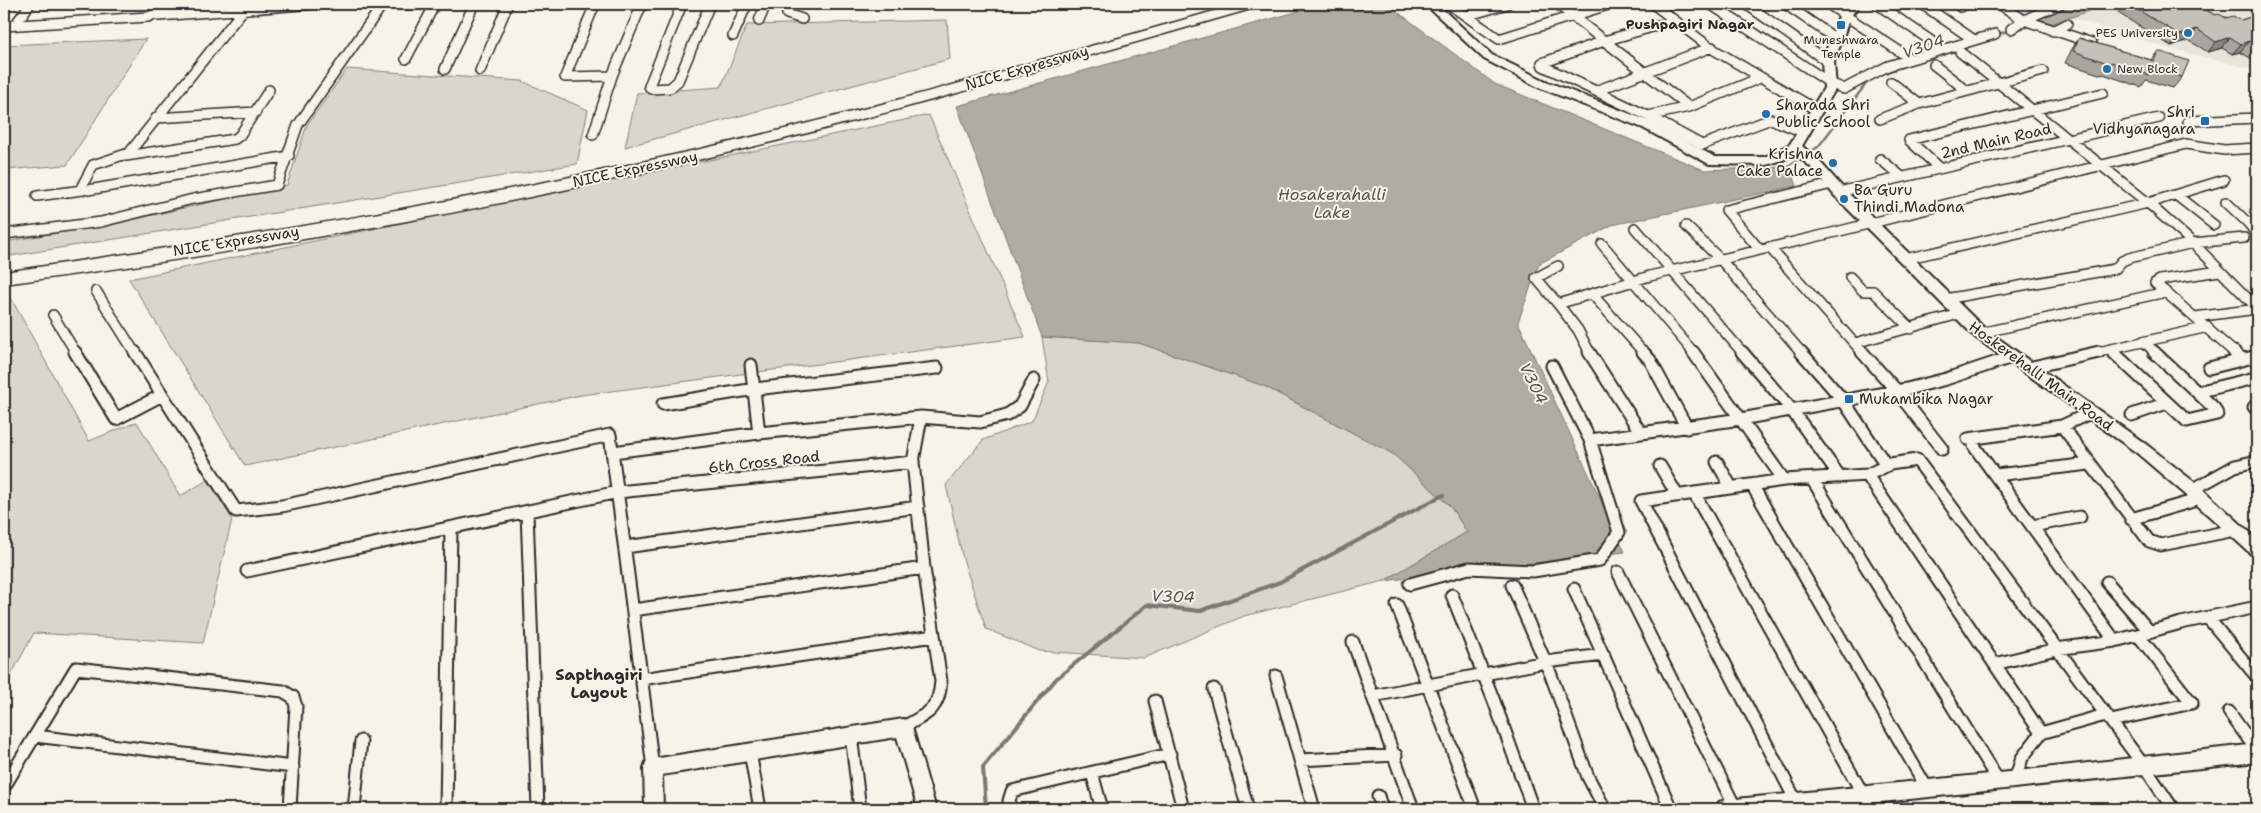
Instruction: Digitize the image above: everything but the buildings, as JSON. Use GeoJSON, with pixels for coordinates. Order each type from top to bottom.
{"type":"FeatureCollection","features":[{"type":"Feature","properties":{"kind":"highway","name":"NICE Expressway"},"geometry":{"type":"LineString","coordinates":[[4,266],[414,201],[580,170],[705,143],[882,98],[1219,4]]}},
{"type":"Feature","properties":{"kind":"highway","name":"NICE Expressway"},"geometry":{"type":"LineString","coordinates":[[4,278],[413,212],[616,173],[726,148],[887,107],[1253,4]]}},
{"type":"Feature","properties":{"kind":"street"},"geometry":{"type":"LineString","coordinates":[[14,25],[30,4]]}},
{"type":"Feature","properties":{"kind":"street"},"geometry":{"type":"LineString","coordinates":[[148,16],[177,4]]}},
{"type":"Feature","properties":{"kind":"street"},"geometry":{"type":"LineString","coordinates":[[4,26],[148,16],[246,6],[314,4]]}},
{"type":"Feature","properties":{"kind":"street"},"geometry":{"type":"LineString","coordinates":[[4,234],[101,222],[194,200],[277,185],[289,156],[298,125],[382,5],[425,4]]}},
{"type":"Feature","properties":{"kind":"street"},"geometry":{"type":"LineString","coordinates":[[406,59],[435,4]]}},
{"type":"Feature","properties":{"kind":"street"},"geometry":{"type":"LineString","coordinates":[[445,69],[474,4]]}},
{"type":"Feature","properties":{"kind":"street"},"geometry":{"type":"LineString","coordinates":[[480,71],[508,4]]}},
{"type":"Feature","properties":{"kind":"street"},"geometry":{"type":"LineString","coordinates":[[595,4],[565,76],[612,76]]}},
{"type":"Feature","properties":{"kind":"street"},"geometry":{"type":"LineString","coordinates":[[593,135],[612,76],[642,4]]}},
{"type":"Feature","properties":{"kind":"street"},"geometry":{"type":"LineString","coordinates":[[682,4],[648,86],[651,89],[670,88],[678,81],[710,4]]}},
{"type":"Feature","properties":{"kind":"street"},"geometry":{"type":"LineString","coordinates":[[733,36],[747,4]]}},
{"type":"Feature","properties":{"kind":"street"},"geometry":{"type":"LineString","coordinates":[[759,21],[766,4]]}},
{"type":"Feature","properties":{"kind":"street"},"geometry":{"type":"LineString","coordinates":[[787,4],[786,14],[802,19]]}},
{"type":"Feature","properties":{"kind":"street"},"geometry":{"type":"LineString","coordinates":[[1431,4],[1488,57],[1544,85],[1647,125],[1713,161],[1766,162],[1798,150],[1803,132],[1830,84],[1828,62],[1845,16],[1855,4]]}},
{"type":"Feature","properties":{"kind":"street"},"geometry":{"type":"LineString","coordinates":[[1449,4],[1499,39],[1611,4]]}},
{"type":"Feature","properties":{"kind":"street"},"geometry":{"type":"LineString","coordinates":[[1466,16],[1507,4]]}},
{"type":"Feature","properties":{"kind":"street"},"geometry":{"type":"LineString","coordinates":[[1557,4],[1688,107]]}},
{"type":"Feature","properties":{"kind":"street"},"geometry":{"type":"LineString","coordinates":[[1653,4],[1672,21],[1712,47],[1760,78],[1817,110]]}},
{"type":"Feature","properties":{"kind":"street"},"geometry":{"type":"LineString","coordinates":[[1710,4],[1830,84],[1844,89],[1879,69],[1995,34]]}},
{"type":"Feature","properties":{"kind":"street"},"geometry":{"type":"LineString","coordinates":[[1746,4],[1828,62]]}},
{"type":"Feature","properties":{"kind":"street"},"geometry":{"type":"LineString","coordinates":[[1785,4],[1836,39]]}},
{"type":"Feature","properties":{"kind":"street"},"geometry":{"type":"LineString","coordinates":[[1828,4],[1911,59]]}},
{"type":"Feature","properties":{"kind":"street"},"geometry":{"type":"LineString","coordinates":[[1877,4],[1943,49]]}},
{"type":"Feature","properties":{"kind":"street"},"geometry":{"type":"LineString","coordinates":[[1922,4],[1974,40]]}},
{"type":"Feature","properties":{"kind":"street"},"geometry":{"type":"LineString","coordinates":[[1999,4],[2024,20],[2050,31],[2096,45]]}},
{"type":"Feature","properties":{"kind":"street"},"geometry":{"type":"LineString","coordinates":[[2011,29],[2024,20],[2060,4]]}},
{"type":"Feature","properties":{"kind":"street"},"geometry":{"type":"LineString","coordinates":[[126,156],[246,6]]}},
{"type":"Feature","properties":{"kind":"street"},"geometry":{"type":"LineString","coordinates":[[1672,21],[1604,41],[1542,63],[1543,66],[1598,90],[1702,144],[1771,120],[1778,120],[1803,132]]}},
{"type":"Feature","properties":{"kind":"street"},"geometry":{"type":"LineString","coordinates":[[2050,31],[2067,24]]}},
{"type":"Feature","properties":{"kind":"street"},"geometry":{"type":"LineString","coordinates":[[1598,90],[1712,47]]}},
{"type":"Feature","properties":{"kind":"street"},"geometry":{"type":"LineString","coordinates":[[1960,52],[2148,203],[2193,244],[2257,308]]}},
{"type":"Feature","properties":{"kind":"street"},"geometry":{"type":"LineString","coordinates":[[1934,65],[1966,90]]}},
{"type":"Feature","properties":{"kind":"street"},"geometry":{"type":"LineString","coordinates":[[1880,119],[1919,104],[2043,70]]}},
{"type":"Feature","properties":{"kind":"street"},"geometry":{"type":"LineString","coordinates":[[1648,116],[1688,107],[1760,78]]}},
{"type":"Feature","properties":{"kind":"street"},"geometry":{"type":"LineString","coordinates":[[1892,82],[1919,104]]}},
{"type":"Feature","properties":{"kind":"street"},"geometry":{"type":"LineString","coordinates":[[83,190],[81,188],[92,165],[126,156],[228,142],[240,135],[269,90]]}},
{"type":"Feature","properties":{"kind":"street"},"geometry":{"type":"LineString","coordinates":[[1939,168],[1909,140],[2103,93]]}},
{"type":"Feature","properties":{"kind":"street"},"geometry":{"type":"LineString","coordinates":[[156,118],[256,112]]}},
{"type":"Feature","properties":{"kind":"street","name":"2nd Main Road"},"geometry":{"type":"LineString","coordinates":[[1764,249],[1726,210],[1902,177],[2159,118]]}},
{"type":"Feature","properties":{"kind":"street"},"geometry":{"type":"LineString","coordinates":[[2188,121],[2257,118]]}},
{"type":"Feature","properties":{"kind":"street"},"geometry":{"type":"LineString","coordinates":[[1558,304],[1672,270],[1764,249],[2186,144],[2224,150],[2257,148]]}},
{"type":"Feature","properties":{"kind":"street","name":"Hoskerehalli Main Road"},"geometry":{"type":"LineString","coordinates":[[1798,150],[1817,166],[1944,299],[1980,333],[2012,358],[2142,449],[2192,490],[2257,549]]}},
{"type":"Feature","properties":{"kind":"street"},"geometry":{"type":"LineString","coordinates":[[37,196],[289,156]]}},
{"type":"Feature","properties":{"kind":"street"},"geometry":{"type":"LineString","coordinates":[[1880,158],[1902,177]]}},
{"type":"Feature","properties":{"kind":"street"},"geometry":{"type":"LineString","coordinates":[[1905,259],[2148,203],[2224,180]]}},
{"type":"Feature","properties":{"kind":"street"},"geometry":{"type":"LineString","coordinates":[[2176,195],[2214,225]]}},
{"type":"Feature","properties":{"kind":"street"},"geometry":{"type":"LineString","coordinates":[[2226,202],[2253,222],[2257,234]]}},
{"type":"Feature","properties":{"kind":"street"},"geometry":{"type":"LineString","coordinates":[[1686,226],[1720,259],[1843,400],[1886,466]]}},
{"type":"Feature","properties":{"kind":"street"},"geometry":{"type":"LineString","coordinates":[[1635,228],[1791,409],[1840,477]]}},
{"type":"Feature","properties":{"kind":"street"},"geometry":{"type":"LineString","coordinates":[[1944,299],[2115,268],[2122,260],[2193,244],[2244,238]]}},
{"type":"Feature","properties":{"kind":"street"},"geometry":{"type":"LineString","coordinates":[[1602,244],[1632,282],[1697,356],[1784,480]]}},
{"type":"Feature","properties":{"kind":"street"},"geometry":{"type":"LineString","coordinates":[[1764,249],[1855,343],[1896,390],[1942,448]]}},
{"type":"Feature","properties":{"kind":"street"},"geometry":{"type":"LineString","coordinates":[[1558,266],[1536,278],[1578,330],[1597,366],[1641,433]]}},
{"type":"Feature","properties":{"kind":"street"},"geometry":{"type":"LineString","coordinates":[[2219,271],[2156,281],[2155,283],[2208,327],[2242,359]]}},
{"type":"Feature","properties":{"kind":"street"},"geometry":{"type":"LineString","coordinates":[[1850,277],[1863,291],[1873,291],[1911,329]]}},
{"type":"Feature","properties":{"kind":"street"},"geometry":{"type":"LineString","coordinates":[[96,291],[236,511],[282,506],[610,435],[653,768],[654,809]]}},
{"type":"Feature","properties":{"kind":"street"},"geometry":{"type":"LineString","coordinates":[[1980,333],[2166,292]]}},
{"type":"Feature","properties":{"kind":"street"},"geometry":{"type":"LineString","coordinates":[[1592,294],[1650,360],[1687,428]]}},
{"type":"Feature","properties":{"kind":"street"},"geometry":{"type":"LineString","coordinates":[[2195,317],[2257,308]]}},
{"type":"Feature","properties":{"kind":"street"},"geometry":{"type":"LineString","coordinates":[[1855,343],[1911,329],[1959,314]]}},
{"type":"Feature","properties":{"kind":"street"},"geometry":{"type":"LineString","coordinates":[[53,315],[116,419],[162,395]]}},
{"type":"Feature","properties":{"kind":"street"},"geometry":{"type":"LineString","coordinates":[[2028,368],[2208,327]]}},
{"type":"Feature","properties":{"kind":"street"},"geometry":{"type":"LineString","coordinates":[[2110,349],[2188,422],[2217,414],[2214,408],[2142,341]]}},
{"type":"Feature","properties":{"kind":"street"},"geometry":{"type":"LineString","coordinates":[[2209,368],[2257,356]]}},
{"type":"Feature","properties":{"kind":"street"},"geometry":{"type":"LineString","coordinates":[[1590,440],[1743,420],[1791,409],[1907,389],[2012,358]]}},
{"type":"Feature","properties":{"kind":"street"},"geometry":{"type":"LineString","coordinates":[[751,365],[759,433]]}},
{"type":"Feature","properties":{"kind":"street"},"geometry":{"type":"LineString","coordinates":[[1410,584],[1469,568],[1534,571],[1600,560],[1619,532],[1590,440],[1552,366]]}},
{"type":"Feature","properties":{"kind":"street"},"geometry":{"type":"LineString","coordinates":[[662,404],[755,389],[937,368]]}},
{"type":"Feature","properties":{"kind":"street"},"geometry":{"type":"LineString","coordinates":[[2197,392],[2255,378]]}},
{"type":"Feature","properties":{"kind":"street"},"geometry":{"type":"LineString","coordinates":[[613,452],[759,433],[921,416],[980,422],[1007,415],[1020,406],[1034,380]]}},
{"type":"Feature","properties":{"kind":"street"},"geometry":{"type":"LineString","coordinates":[[2132,415],[2167,403]]}},
{"type":"Feature","properties":{"kind":"street"},"geometry":{"type":"LineString","coordinates":[[2090,413],[2062,426],[1971,442],[2115,641]]}},
{"type":"Feature","properties":{"kind":"street"},"geometry":{"type":"LineString","coordinates":[[653,768],[903,727],[934,709],[941,698],[941,681],[924,568],[913,462],[921,416]]}},
{"type":"Feature","properties":{"kind":"street"},"geometry":{"type":"LineString","coordinates":[[2062,426],[2149,541],[2161,545],[2235,530]]}},
{"type":"Feature","properties":{"kind":"street"},"geometry":{"type":"LineString","coordinates":[[1797,803],[1641,501],[1784,480],[1867,475],[1886,466],[1917,460],[2144,766],[2173,809]]}},
{"type":"Feature","properties":{"kind":"street"},"geometry":{"type":"LineString","coordinates":[[2131,518],[2190,502],[2196,498],[2192,490],[2236,466],[2257,461]]}},
{"type":"Feature","properties":{"kind":"street","name":"6th Cross Road"},"geometry":{"type":"LineString","coordinates":[[247,571],[618,492],[913,462]]}},
{"type":"Feature","properties":{"kind":"street"},"geometry":{"type":"LineString","coordinates":[[1717,462],[1731,487]]}},
{"type":"Feature","properties":{"kind":"street"},"geometry":{"type":"LineString","coordinates":[[1996,475],[2089,464]]}},
{"type":"Feature","properties":{"kind":"street"},"geometry":{"type":"LineString","coordinates":[[1660,466],[1677,495]]}},
{"type":"Feature","properties":{"kind":"street"},"geometry":{"type":"LineString","coordinates":[[1867,475],[2041,733]]}},
{"type":"Feature","properties":{"kind":"street"},"geometry":{"type":"LineString","coordinates":[[1812,479],[2007,781]]}},
{"type":"Feature","properties":{"kind":"street"},"geometry":{"type":"LineString","coordinates":[[1752,485],[1928,790]]}},
{"type":"Feature","properties":{"kind":"street"},"geometry":{"type":"LineString","coordinates":[[1694,493],[1864,796]]}},
{"type":"Feature","properties":{"kind":"street"},"geometry":{"type":"LineString","coordinates":[[625,547],[918,507]]}},
{"type":"Feature","properties":{"kind":"street"},"geometry":{"type":"LineString","coordinates":[[527,512],[538,809]]}},
{"type":"Feature","properties":{"kind":"street"},"geometry":{"type":"LineString","coordinates":[[2032,526],[2080,517]]}},
{"type":"Feature","properties":{"kind":"street"},"geometry":{"type":"LineString","coordinates":[[446,809],[451,529]]}},
{"type":"Feature","properties":{"kind":"street"},"geometry":{"type":"LineString","coordinates":[[633,610],[924,568]]}},
{"type":"Feature","properties":{"kind":"street"},"geometry":{"type":"LineString","coordinates":[[1618,572],[1733,809],[1928,790],[2257,752],[2229,712]]}},
{"type":"Feature","properties":{"kind":"street"},"geometry":{"type":"LineString","coordinates":[[2107,582],[2150,632]]}},
{"type":"Feature","properties":{"kind":"street"},"geometry":{"type":"LineString","coordinates":[[1512,585],[1545,662],[1588,777],[1605,809]]}},
{"type":"Feature","properties":{"kind":"street"},"geometry":{"type":"LineString","coordinates":[[1574,589],[1671,809]]}},
{"type":"Feature","properties":{"kind":"street"},"geometry":{"type":"LineString","coordinates":[[1452,595],[1533,809]]}},
{"type":"Feature","properties":{"kind":"street"},"geometry":{"type":"LineString","coordinates":[[1397,605],[1425,684],[1475,809]]}},
{"type":"Feature","properties":{"kind":"street"},"geometry":{"type":"LineString","coordinates":[[1995,664],[2056,649],[2115,641],[2257,607]]}},
{"type":"Feature","properties":{"kind":"street"},"geometry":{"type":"LineString","coordinates":[[2208,618],[2257,677]]}},
{"type":"Feature","properties":{"kind":"street"},"geometry":{"type":"LineString","coordinates":[[2007,781],[2041,733],[2108,718],[2192,703],[2138,635]]}},
{"type":"Feature","properties":{"kind":"street"},"geometry":{"type":"LineString","coordinates":[[641,679],[934,636]]}},
{"type":"Feature","properties":{"kind":"street"},"geometry":{"type":"LineString","coordinates":[[1353,642],[1396,755],[1413,809]]}},
{"type":"Feature","properties":{"kind":"street"},"geometry":{"type":"LineString","coordinates":[[1373,696],[1483,673],[1545,662],[1604,655]]}},
{"type":"Feature","properties":{"kind":"street"},"geometry":{"type":"LineString","coordinates":[[4,787],[76,668],[283,691],[293,697],[296,706],[290,809]]}},
{"type":"Feature","properties":{"kind":"street"},"geometry":{"type":"LineString","coordinates":[[1276,676],[1314,809]]}},
{"type":"Feature","properties":{"kind":"street"},"geometry":{"type":"LineString","coordinates":[[1214,689],[1248,809]]}},
{"type":"Feature","properties":{"kind":"street"},"geometry":{"type":"LineString","coordinates":[[1155,701],[1183,809]]}},
{"type":"Feature","properties":{"kind":"street"},"geometry":{"type":"LineString","coordinates":[[903,727],[927,809]]}},
{"type":"Feature","properties":{"kind":"street"},"geometry":{"type":"LineString","coordinates":[[35,736],[293,767]]}},
{"type":"Feature","properties":{"kind":"street"},"geometry":{"type":"LineString","coordinates":[[851,736],[860,809]]}},
{"type":"Feature","properties":{"kind":"street"},"geometry":{"type":"LineString","coordinates":[[354,809],[361,740]]}},
{"type":"Feature","properties":{"kind":"street"},"geometry":{"type":"LineString","coordinates":[[750,752],[760,809]]}},
{"type":"Feature","properties":{"kind":"street"},"geometry":{"type":"LineString","coordinates":[[1011,809],[1009,802],[1012,791],[1170,754]]}},
{"type":"Feature","properties":{"kind":"street"},"geometry":{"type":"LineString","coordinates":[[1300,760],[1396,755]]}},
{"type":"Feature","properties":{"kind":"street"},"geometry":{"type":"LineString","coordinates":[[1092,773],[1102,809]]}},
{"type":"Feature","properties":{"kind":"street"},"geometry":{"type":"LineString","coordinates":[[1378,796],[1382,809]]}},
{"type":"Feature","properties":{"kind":"shaded area","name":"PES University"},"geometry":{"type":"Polygon","coordinates":[[[2110,4],[2257,4],[2257,70],[2167,48],[2071,18],[2110,4]]]}},
{"type":"Feature","properties":{"kind":"shaded area"},"geometry":{"type":"Polygon","coordinates":[[[947,20],[950,59],[625,147],[637,93],[721,87],[747,25],[947,20]]]}},
{"type":"Feature","properties":{"kind":"shaded area"},"geometry":{"type":"Polygon","coordinates":[[[146,39],[67,165],[4,170],[4,45],[146,39]]]}},
{"type":"Feature","properties":{"kind":"shaded area"},"geometry":{"type":"Polygon","coordinates":[[[347,69],[522,81],[588,110],[577,164],[4,257],[4,242],[131,220],[287,185],[307,125],[347,69]]]}},
{"type":"Feature","properties":{"kind":"shaded area"},"geometry":{"type":"Polygon","coordinates":[[[929,115],[1025,337],[581,395],[245,466],[129,279],[929,115]]]}},
{"type":"Feature","properties":{"kind":"shaded area"},"geometry":{"type":"Polygon","coordinates":[[[11,298],[89,441],[137,422],[180,496],[208,480],[232,519],[203,643],[34,633],[4,688],[4,299],[11,298]]]}},
{"type":"Feature","properties":{"kind":"shaded area"},"geometry":{"type":"Polygon","coordinates":[[[1042,337],[1139,343],[1264,386],[1393,454],[1450,506],[1467,532],[1384,581],[1244,616],[1144,658],[1040,651],[986,629],[963,559],[946,485],[983,440],[1032,421],[1049,382],[1042,337]]]}},
{"type":"Feature","properties":{"kind":"water","name":"Hosakerahalli Lake"},"geometry":{"type":"Polygon","coordinates":[[[1325,4],[1387,4],[1495,84],[1704,170],[1790,167],[1797,186],[1612,225],[1539,264],[1518,322],[1625,552],[1384,581],[1467,532],[1450,506],[1393,454],[1264,386],[1139,343],[1042,337],[957,106],[1325,4]]]}},
{"type":"Feature","properties":{"kind":"water"},"geometry":{"type":"Polygon","coordinates":[[[2064,4],[2110,4],[2045,26],[2029,19],[2064,4]]]}},
{"type":"Feature","properties":{"kind":"waterway"},"geometry":{"type":"LineString","coordinates":[[1997,34],[2035,25]]}},
{"type":"Feature","properties":{"kind":"waterway","name":"V304"},"geometry":{"type":"LineString","coordinates":[[1884,73],[1909,64]]}},
{"type":"Feature","properties":{"kind":"waterway","name":"V304"},"geometry":{"type":"LineString","coordinates":[[1783,169],[1818,147],[1869,80]]}},
{"type":"Feature","properties":{"kind":"waterway","name":"V304"},"geometry":{"type":"LineString","coordinates":[[986,809],[983,767],[1056,679],[1147,605],[1200,611],[1280,582],[1443,495]]}},
{"type":"Feature","properties":{"kind":"place","name":"Muneshwara Temple"},"geometry":{"type":"Point","coordinates":[1841,25]}},
{"type":"Feature","properties":{"kind":"place","name":"PES University"},"geometry":{"type":"Point","coordinates":[2188,33]}},
{"type":"Feature","properties":{"kind":"place","name":"New Block"},"geometry":{"type":"Point","coordinates":[2107,69]}},
{"type":"Feature","properties":{"kind":"place","name":"Sharada Shri Public School"},"geometry":{"type":"Point","coordinates":[1766,114]}},
{"type":"Feature","properties":{"kind":"place","name":"Shri Vidhyanagara"},"geometry":{"type":"Point","coordinates":[2205,121]}},
{"type":"Feature","properties":{"kind":"place","name":"Krishna Cake Palace"},"geometry":{"type":"Point","coordinates":[1833,163]}},
{"type":"Feature","properties":{"kind":"place","name":"Ba Guru Thindi Madona"},"geometry":{"type":"Point","coordinates":[1844,199]}},
{"type":"Feature","properties":{"kind":"place","name":"Mukambika Nagar"},"geometry":{"type":"Point","coordinates":[1849,399]}},
{"type":"Feature","properties":{"kind":"district","name":"Pushpagiri Nagar"},"geometry":{"type":"Point","coordinates":[1690,24]}},
{"type":"Feature","properties":{"kind":"district","name":"Sapthagiri Layout"},"geometry":{"type":"Point","coordinates":[599,683]}}]}
